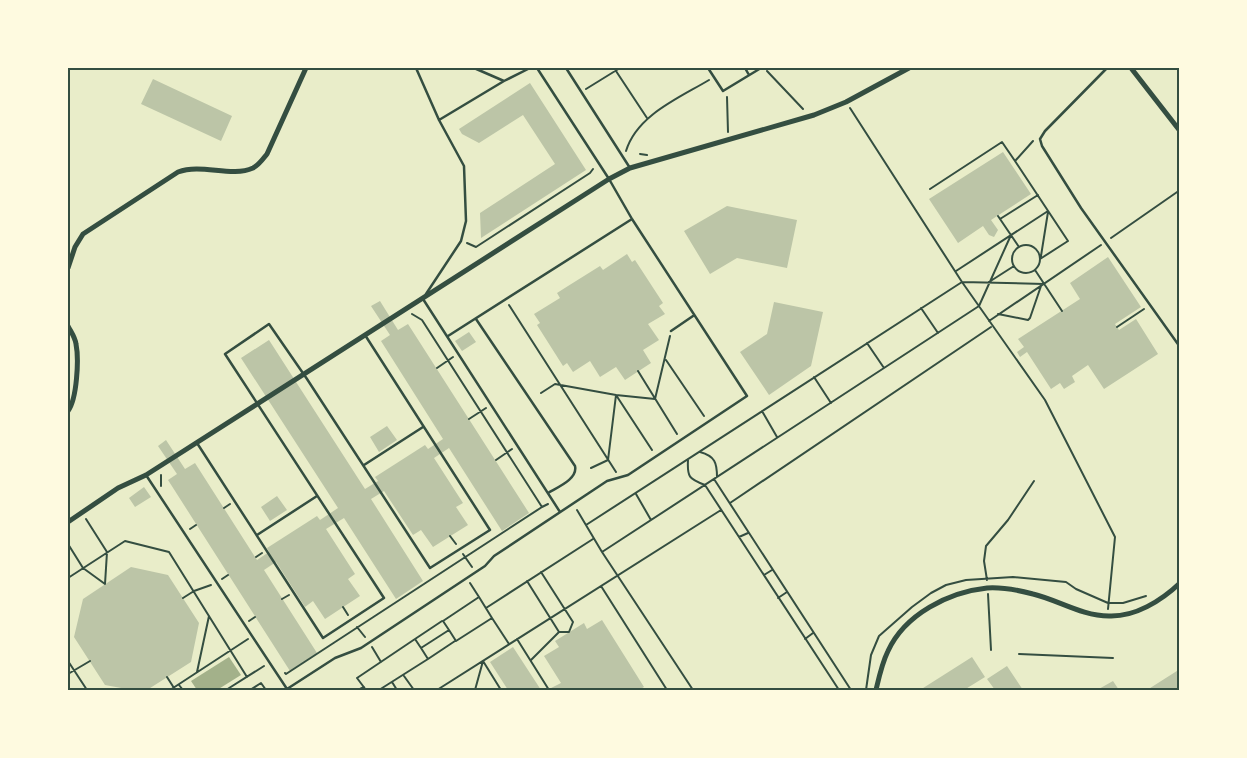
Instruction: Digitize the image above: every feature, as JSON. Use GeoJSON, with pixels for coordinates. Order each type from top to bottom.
{"type":"FeatureCollection","features":[{"type":"Feature","properties":{"kind":"street"},"geometry":{"type":"LineString","coordinates":[[68,268],[75,247],[83,234],[178,172],[188,168],[236,171],[252,168],[260,162],[267,154],[306,68]]}},
{"type":"Feature","properties":{"kind":"street"},"geometry":{"type":"LineString","coordinates":[[68,522],[118,488],[146,475],[197,443],[609,179],[630,168],[794,122],[846,102],[910,68]]}},
{"type":"Feature","properties":{"kind":"street"},"geometry":{"type":"LineString","coordinates":[[1131,68],[1180,131]]}},
{"type":"Feature","properties":{"kind":"street"},"geometry":{"type":"LineString","coordinates":[[68,326],[76,344],[76,392],[68,411]]}},
{"type":"Feature","properties":{"kind":"street"},"geometry":{"type":"LineString","coordinates":[[876,690],[889,650],[899,634],[915,618],[933,606],[951,598],[988,588],[1009,588],[1035,594],[1088,613],[1108,616],[1136,612],[1156,602],[1180,583]]}},
{"type":"Feature","properties":{"kind":"lane"},"geometry":{"type":"LineString","coordinates":[[416,68],[438,120],[464,166],[466,221],[461,241],[423,299],[560,512]]}},
{"type":"Feature","properties":{"kind":"lane"},"geometry":{"type":"LineString","coordinates":[[474,68],[504,81]]}},
{"type":"Feature","properties":{"kind":"lane"},"geometry":{"type":"LineString","coordinates":[[438,120],[530,68]]}},
{"type":"Feature","properties":{"kind":"lane"},"geometry":{"type":"LineString","coordinates":[[146,475],[287,689],[335,658],[356,651],[370,643],[476,573],[494,556],[573,503],[607,482],[628,476],[747,396],[537,68]]}},
{"type":"Feature","properties":{"kind":"lane"},"geometry":{"type":"LineString","coordinates":[[566,68],[630,168]]}},
{"type":"Feature","properties":{"kind":"lane"},"geometry":{"type":"LineString","coordinates":[[708,68],[723,91],[762,68]]}},
{"type":"Feature","properties":{"kind":"lane"},"geometry":{"type":"LineString","coordinates":[[745,68],[749,75]]}},
{"type":"Feature","properties":{"kind":"lane"},"geometry":{"type":"LineString","coordinates":[[1107,68],[1040,139],[1044,151],[1081,208],[1180,346]]}},
{"type":"Feature","properties":{"kind":"lane"},"geometry":{"type":"LineString","coordinates":[[448,336],[632,219]]}},
{"type":"Feature","properties":{"kind":"lane"},"geometry":{"type":"LineString","coordinates":[[671,331],[694,316]]}},
{"type":"Feature","properties":{"kind":"lane"},"geometry":{"type":"LineString","coordinates":[[476,318],[575,466],[574,476],[548,493]]}},
{"type":"Feature","properties":{"kind":"lane"},"geometry":{"type":"LineString","coordinates":[[197,443],[323,638],[384,598],[225,354],[269,324],[430,568],[490,530],[364,335]]}},
{"type":"Feature","properties":{"kind":"lane"},"geometry":{"type":"LineString","coordinates":[[364,466],[424,427]]}},
{"type":"Feature","properties":{"kind":"lane"},"geometry":{"type":"LineString","coordinates":[[257,535],[317,496]]}},
{"type":"Feature","properties":{"kind":"path"},"geometry":{"type":"LineString","coordinates":[[582,92],[614,69],[620,68]]}},
{"type":"Feature","properties":{"kind":"path"},"geometry":{"type":"LineString","coordinates":[[762,68],[805,111],[796,113]]}},
{"type":"Feature","properties":{"kind":"path"},"geometry":{"type":"LineString","coordinates":[[614,69],[647,118]]}},
{"type":"Feature","properties":{"kind":"path"},"geometry":{"type":"LineString","coordinates":[[624,158],[630,139],[647,118],[714,77]]}},
{"type":"Feature","properties":{"kind":"path"},"geometry":{"type":"LineString","coordinates":[[727,88],[728,132]]}},
{"type":"Feature","properties":{"kind":"path"},"geometry":{"type":"LineString","coordinates":[[846,102],[962,282],[1045,400],[1115,537],[1108,616]]}},
{"type":"Feature","properties":{"kind":"path"},"geometry":{"type":"LineString","coordinates":[[1015,160],[1034,141],[1040,139]]}},
{"type":"Feature","properties":{"kind":"path"},"geometry":{"type":"LineString","coordinates":[[930,189],[1002,142],[1068,240],[1040,259]]}},
{"type":"Feature","properties":{"kind":"path"},"geometry":{"type":"LineString","coordinates":[[461,241],[476,246],[590,173],[593,169]]}},
{"type":"Feature","properties":{"kind":"path"},"geometry":{"type":"LineString","coordinates":[[989,321],[1180,190]]}},
{"type":"Feature","properties":{"kind":"path"},"geometry":{"type":"LineString","coordinates":[[1000,219],[1038,195]]}},
{"type":"Feature","properties":{"kind":"path"},"geometry":{"type":"LineString","coordinates":[[956,272],[1048,211]]}},
{"type":"Feature","properties":{"kind":"path"},"geometry":{"type":"LineString","coordinates":[[1040,259],[1038,250],[1025,245],[1019,247],[1013,253],[1012,258],[1014,266],[1022,272],[1035,270],[1040,263],[1048,211]]}},
{"type":"Feature","properties":{"kind":"path"},"geometry":{"type":"LineString","coordinates":[[998,216],[1019,247]]}},
{"type":"Feature","properties":{"kind":"path"},"geometry":{"type":"LineString","coordinates":[[602,552],[705,486],[777,436],[979,306],[1011,235]]}},
{"type":"Feature","properties":{"kind":"path"},"geometry":{"type":"LineString","coordinates":[[990,282],[1014,266]]}},
{"type":"Feature","properties":{"kind":"path"},"geometry":{"type":"LineString","coordinates":[[1035,270],[1042,285],[1062,311]]}},
{"type":"Feature","properties":{"kind":"path"},"geometry":{"type":"LineString","coordinates":[[586,525],[962,282],[1042,285]]}},
{"type":"Feature","properties":{"kind":"path"},"geometry":{"type":"LineString","coordinates":[[998,314],[1028,320],[1042,285]]}},
{"type":"Feature","properties":{"kind":"path"},"geometry":{"type":"LineString","coordinates":[[505,299],[620,478]]}},
{"type":"Feature","properties":{"kind":"path"},"geometry":{"type":"LineString","coordinates":[[1117,327],[1150,305]]}},
{"type":"Feature","properties":{"kind":"path"},"geometry":{"type":"LineString","coordinates":[[921,308],[938,334]]}},
{"type":"Feature","properties":{"kind":"path"},"geometry":{"type":"LineString","coordinates":[[403,310],[422,320],[542,507]]}},
{"type":"Feature","properties":{"kind":"path"},"geometry":{"type":"LineString","coordinates":[[730,503],[992,326]]}},
{"type":"Feature","properties":{"kind":"path"},"geometry":{"type":"LineString","coordinates":[[655,399],[671,331]]}},
{"type":"Feature","properties":{"kind":"path"},"geometry":{"type":"LineString","coordinates":[[867,343],[884,368]]}},
{"type":"Feature","properties":{"kind":"path"},"geometry":{"type":"LineString","coordinates":[[437,368],[459,353]]}},
{"type":"Feature","properties":{"kind":"path"},"geometry":{"type":"LineString","coordinates":[[665,358],[708,422]]}},
{"type":"Feature","properties":{"kind":"path"},"geometry":{"type":"LineString","coordinates":[[638,371],[681,440]]}},
{"type":"Feature","properties":{"kind":"path"},"geometry":{"type":"LineString","coordinates":[[814,377],[831,403]]}},
{"type":"Feature","properties":{"kind":"path"},"geometry":{"type":"LineString","coordinates":[[541,393],[555,384],[616,396],[655,399]]}},
{"type":"Feature","properties":{"kind":"path"},"geometry":{"type":"LineString","coordinates":[[616,396],[656,456]]}},
{"type":"Feature","properties":{"kind":"path"},"geometry":{"type":"LineString","coordinates":[[608,460],[616,396]]}},
{"type":"Feature","properties":{"kind":"path"},"geometry":{"type":"LineString","coordinates":[[469,419],[492,404]]}},
{"type":"Feature","properties":{"kind":"path"},"geometry":{"type":"LineString","coordinates":[[762,411],[777,436]]}},
{"type":"Feature","properties":{"kind":"path"},"geometry":{"type":"LineString","coordinates":[[496,460],[518,446]]}},
{"type":"Feature","properties":{"kind":"path"},"geometry":{"type":"LineString","coordinates":[[699,452],[708,454],[717,465],[716,478],[730,503],[851,690]]}},
{"type":"Feature","properties":{"kind":"path"},"geometry":{"type":"LineString","coordinates":[[688,459],[688,474],[693,481],[705,486],[839,690]]}},
{"type":"Feature","properties":{"kind":"path"},"geometry":{"type":"LineString","coordinates":[[591,468],[608,460]]}},
{"type":"Feature","properties":{"kind":"path"},"geometry":{"type":"LineString","coordinates":[[161,473],[161,486]]}},
{"type":"Feature","properties":{"kind":"path"},"geometry":{"type":"LineString","coordinates":[[991,650],[988,588],[984,561],[986,546],[1008,520],[1034,481]]}},
{"type":"Feature","properties":{"kind":"path"},"geometry":{"type":"LineString","coordinates":[[635,493],[651,520]]}},
{"type":"Feature","properties":{"kind":"path"},"geometry":{"type":"LineString","coordinates":[[281,666],[286,674],[553,500]]}},
{"type":"Feature","properties":{"kind":"path"},"geometry":{"type":"LineString","coordinates":[[573,503],[602,552],[693,690]]}},
{"type":"Feature","properties":{"kind":"path"},"geometry":{"type":"LineString","coordinates":[[437,690],[721,510]]}},
{"type":"Feature","properties":{"kind":"path"},"geometry":{"type":"LineString","coordinates":[[68,544],[83,568],[105,584],[107,552],[82,512]]}},
{"type":"Feature","properties":{"kind":"path"},"geometry":{"type":"LineString","coordinates":[[739,537],[749,532]]}},
{"type":"Feature","properties":{"kind":"path"},"geometry":{"type":"LineString","coordinates":[[486,608],[594,538]]}},
{"type":"Feature","properties":{"kind":"path"},"geometry":{"type":"LineString","coordinates":[[68,578],[125,541],[169,552],[248,677]]}},
{"type":"Feature","properties":{"kind":"path"},"geometry":{"type":"LineString","coordinates":[[465,558],[476,573]]}},
{"type":"Feature","properties":{"kind":"path"},"geometry":{"type":"LineString","coordinates":[[764,575],[773,569]]}},
{"type":"Feature","properties":{"kind":"path"},"geometry":{"type":"LineString","coordinates":[[530,661],[559,632],[569,632],[573,622],[541,572]]}},
{"type":"Feature","properties":{"kind":"path"},"geometry":{"type":"LineString","coordinates":[[866,690],[871,655],[879,636],[931,593],[946,585],[966,580],[1013,577],[1066,582],[1076,589],[1108,602],[1123,603],[1146,596]]}},
{"type":"Feature","properties":{"kind":"path"},"geometry":{"type":"LineString","coordinates":[[467,578],[509,644]]}},
{"type":"Feature","properties":{"kind":"path"},"geometry":{"type":"LineString","coordinates":[[527,580],[559,632]]}},
{"type":"Feature","properties":{"kind":"path"},"geometry":{"type":"LineString","coordinates":[[183,598],[194,591],[217,582]]}},
{"type":"Feature","properties":{"kind":"path"},"geometry":{"type":"LineString","coordinates":[[601,586],[667,690]]}},
{"type":"Feature","properties":{"kind":"path"},"geometry":{"type":"LineString","coordinates":[[778,598],[787,592]]}},
{"type":"Feature","properties":{"kind":"path"},"geometry":{"type":"LineString","coordinates":[[366,690],[357,678],[479,597]]}},
{"type":"Feature","properties":{"kind":"path"},"geometry":{"type":"LineString","coordinates":[[197,672],[210,616]]}},
{"type":"Feature","properties":{"kind":"path"},"geometry":{"type":"LineString","coordinates":[[379,690],[492,618]]}},
{"type":"Feature","properties":{"kind":"path"},"geometry":{"type":"LineString","coordinates":[[443,621],[456,641]]}},
{"type":"Feature","properties":{"kind":"path"},"geometry":{"type":"LineString","coordinates":[[358,627],[382,662]]}},
{"type":"Feature","properties":{"kind":"path"},"geometry":{"type":"LineString","coordinates":[[421,648],[449,630]]}},
{"type":"Feature","properties":{"kind":"path"},"geometry":{"type":"LineString","coordinates":[[805,639],[813,633]]}},
{"type":"Feature","properties":{"kind":"path"},"geometry":{"type":"LineString","coordinates":[[170,690],[253,636]]}},
{"type":"Feature","properties":{"kind":"path"},"geometry":{"type":"LineString","coordinates":[[415,639],[428,659]]}},
{"type":"Feature","properties":{"kind":"path"},"geometry":{"type":"LineString","coordinates":[[517,639],[548,690]]}},
{"type":"Feature","properties":{"kind":"path"},"geometry":{"type":"LineString","coordinates":[[1019,654],[1113,658]]}},
{"type":"Feature","properties":{"kind":"path"},"geometry":{"type":"LineString","coordinates":[[68,661],[87,690]]}},
{"type":"Feature","properties":{"kind":"path"},"geometry":{"type":"LineString","coordinates":[[68,674],[90,661]]}},
{"type":"Feature","properties":{"kind":"path"},"geometry":{"type":"LineString","coordinates":[[475,690],[483,661]]}},
{"type":"Feature","properties":{"kind":"path"},"geometry":{"type":"LineString","coordinates":[[483,661],[501,690]]}},
{"type":"Feature","properties":{"kind":"path"},"geometry":{"type":"LineString","coordinates":[[226,690],[270,662]]}},
{"type":"Feature","properties":{"kind":"path"},"geometry":{"type":"LineString","coordinates":[[404,675],[414,690]]}},
{"type":"Feature","properties":{"kind":"path"},"geometry":{"type":"LineString","coordinates":[[167,677],[174,688]]}},
{"type":"Feature","properties":{"kind":"path"},"geometry":{"type":"LineString","coordinates":[[392,682],[397,690]]}},
{"type":"Feature","properties":{"kind":"path"},"geometry":{"type":"LineString","coordinates":[[250,690],[261,683],[266,690]]}},
{"type":"Feature","properties":{"kind":"path"},"geometry":{"type":"LineString","coordinates":[[179,685],[183,690]]}},
{"type":"Feature","properties":{"kind":"path"},"geometry":{"type":"LineString","coordinates":[[358,690],[364,687]]}},
{"type":"Feature","properties":{"kind":"shaded area"},"geometry":{"type":"Polygon","coordinates":[[[229,657],[241,675],[217,690],[197,690],[191,681],[229,657]]]}},
{"type":"Feature","properties":{"kind":"building"},"geometry":{"type":"Polygon","coordinates":[[[153,79],[232,116],[221,141],[141,104],[153,79]]]}},
{"type":"Feature","properties":{"kind":"building"},"geometry":{"type":"Polygon","coordinates":[[[530,83],[586,170],[481,238],[480,213],[555,164],[523,115],[479,143],[462,134],[459,129],[530,83]]]}},
{"type":"Feature","properties":{"kind":"building"},"geometry":{"type":"Polygon","coordinates":[[[1003,152],[1031,194],[991,220],[998,230],[994,237],[989,235],[983,226],[958,243],[929,199],[1003,152]]]}},
{"type":"Feature","properties":{"kind":"building"},"geometry":{"type":"Polygon","coordinates":[[[727,206],[797,220],[787,268],[737,258],[710,274],[684,231],[727,206]]]}},
{"type":"Feature","properties":{"kind":"building"},"geometry":{"type":"Polygon","coordinates":[[[627,254],[632,262],[635,260],[663,303],[659,306],[665,314],[648,324],[659,340],[643,350],[651,363],[625,380],[616,367],[600,377],[590,361],[573,372],[567,363],[563,366],[537,325],[540,323],[534,314],[560,298],[557,293],[600,266],[603,270],[627,254]]]}},
{"type":"Feature","properties":{"kind":"building"},"geometry":{"type":"Polygon","coordinates":[[[1108,257],[1141,307],[1115,324],[1119,330],[1136,319],[1158,354],[1104,389],[1088,365],[1072,376],[1075,382],[1064,389],[1060,383],[1051,389],[1027,352],[1020,357],[1017,352],[1024,347],[1018,339],[1080,299],[1070,283],[1108,257]]]}},
{"type":"Feature","properties":{"kind":"building"},"geometry":{"type":"Polygon","coordinates":[[[380,301],[398,330],[408,324],[529,513],[502,531],[449,448],[434,458],[463,503],[456,507],[468,525],[433,547],[421,530],[413,535],[384,491],[371,499],[423,581],[396,599],[344,518],[326,529],[355,574],[348,579],[360,596],[325,619],[313,601],[305,607],[276,562],[264,570],[317,653],[290,671],[168,480],[177,474],[158,446],[166,440],[185,469],[195,463],[257,560],[269,552],[267,548],[317,516],[320,520],[338,508],[241,358],[269,340],[365,489],[378,481],[375,477],[425,445],[428,449],[443,439],[381,341],[390,335],[371,306],[380,301]]]}},
{"type":"Feature","properties":{"kind":"building"},"geometry":{"type":"Polygon","coordinates":[[[774,302],[823,312],[811,366],[769,395],[740,352],[767,334],[774,302]]]}},
{"type":"Feature","properties":{"kind":"building"},"geometry":{"type":"Polygon","coordinates":[[[469,332],[476,342],[462,351],[455,341],[469,332]]]}},
{"type":"Feature","properties":{"kind":"building"},"geometry":{"type":"Polygon","coordinates":[[[387,426],[397,440],[379,452],[370,437],[387,426]]]}},
{"type":"Feature","properties":{"kind":"building"},"geometry":{"type":"Polygon","coordinates":[[[144,487],[151,497],[135,507],[129,498],[144,487]]]}},
{"type":"Feature","properties":{"kind":"building"},"geometry":{"type":"Polygon","coordinates":[[[277,496],[287,510],[270,521],[261,507],[277,496]]]}},
{"type":"Feature","properties":{"kind":"building"},"geometry":{"type":"Polygon","coordinates":[[[131,567],[168,575],[199,623],[191,662],[147,690],[132,690],[105,685],[74,637],[83,599],[131,567]]]}},
{"type":"Feature","properties":{"kind":"building"},"geometry":{"type":"Polygon","coordinates":[[[602,620],[644,687],[639,690],[547,690],[561,683],[544,656],[559,647],[555,641],[584,623],[587,629],[602,620]]]}},
{"type":"Feature","properties":{"kind":"building"},"geometry":{"type":"Polygon","coordinates":[[[513,647],[541,690],[508,690],[490,662],[513,647]]]}},
{"type":"Feature","properties":{"kind":"building"},"geometry":{"type":"Polygon","coordinates":[[[972,657],[985,677],[964,690],[920,690],[972,657]]]}},
{"type":"Feature","properties":{"kind":"building"},"geometry":{"type":"Polygon","coordinates":[[[1007,666],[1023,690],[995,690],[987,679],[1007,666]]]}},
{"type":"Feature","properties":{"kind":"building"},"geometry":{"type":"Polygon","coordinates":[[[1180,669],[1180,690],[1147,690],[1180,669]]]}},
{"type":"Feature","properties":{"kind":"building"},"geometry":{"type":"Polygon","coordinates":[[[1113,681],[1119,690],[1097,690],[1113,681]]]}}]}
